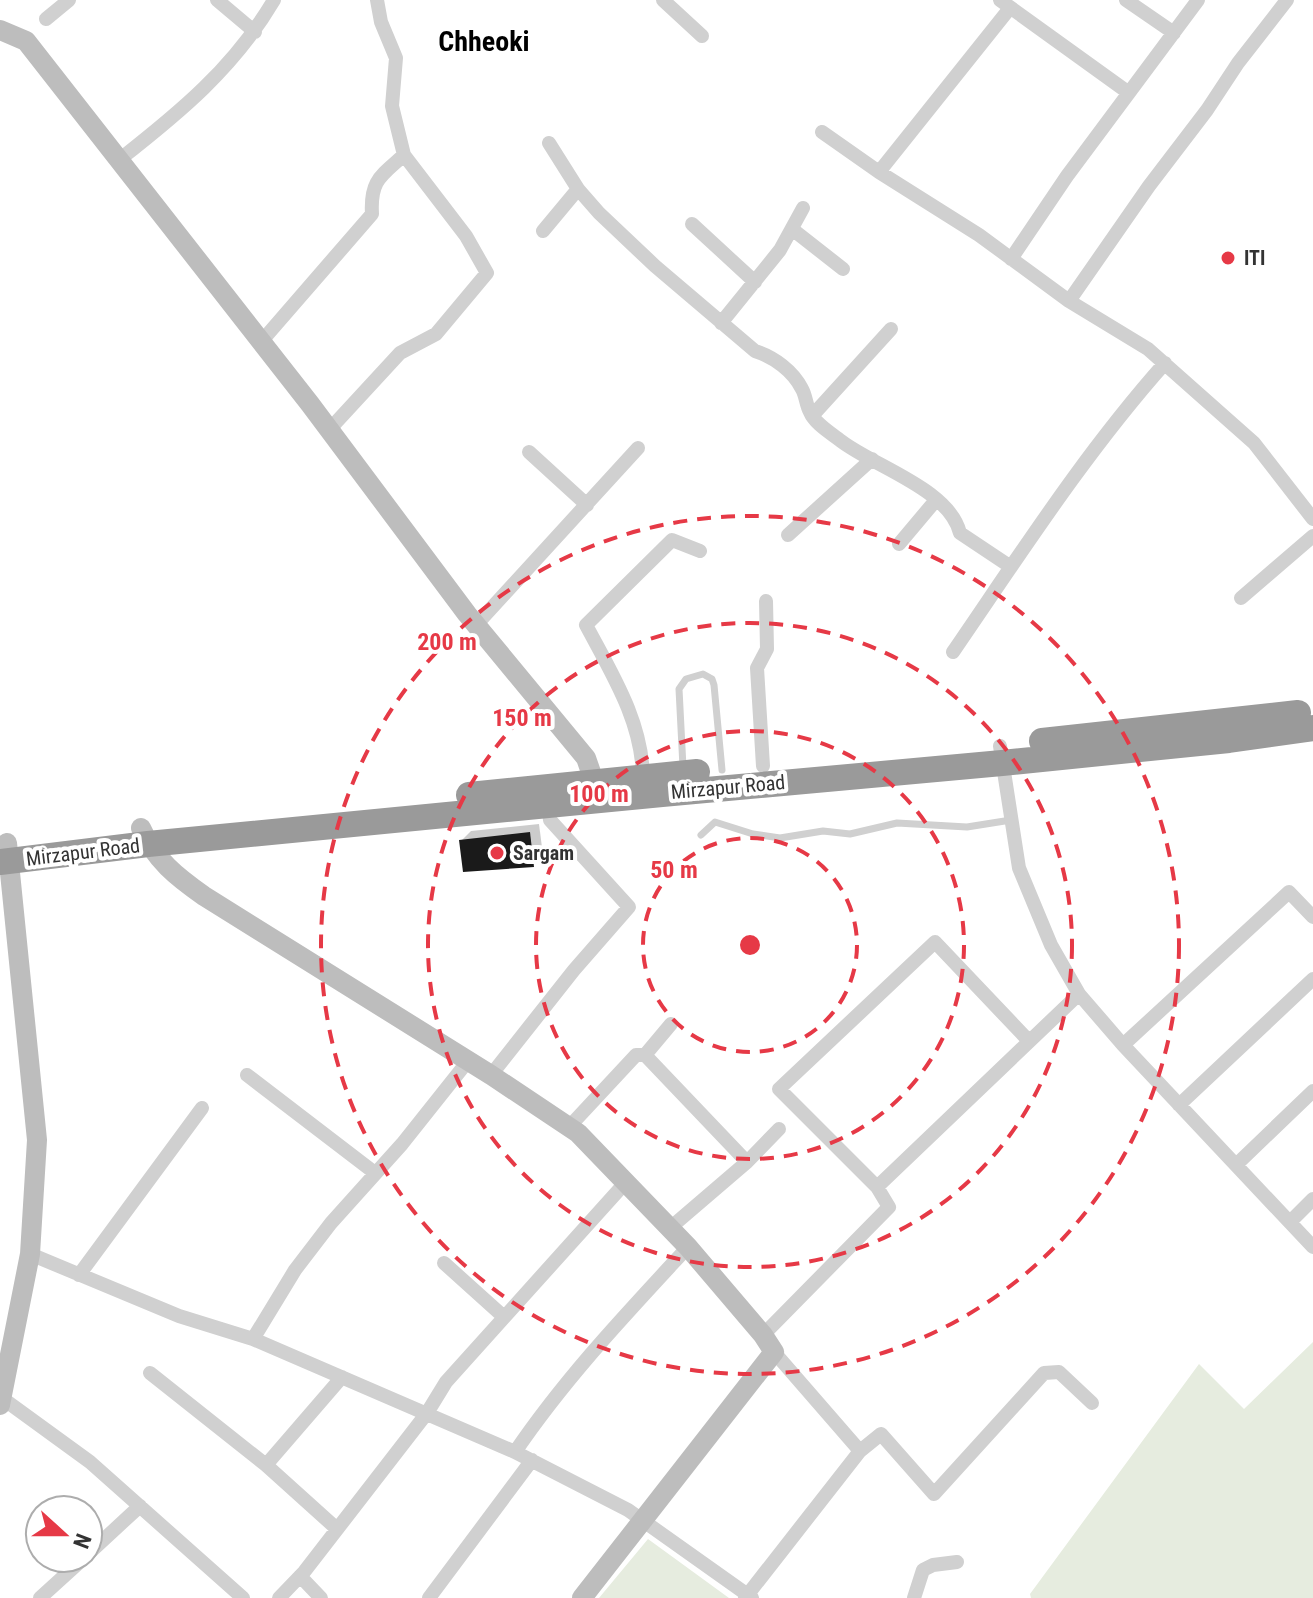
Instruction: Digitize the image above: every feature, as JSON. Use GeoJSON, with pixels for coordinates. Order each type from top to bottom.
{"type":"FeatureCollection","features":[{"type":"Feature","properties":{"kind":"highway","name":"Mirzapur Road"},"geometry":{"type":"LineString","coordinates":[[4,852],[547,796],[1001,755],[1313,711]]}},
{"type":"Feature","properties":{"kind":"highway","name":"Mirzapur Road"},"geometry":{"type":"LineString","coordinates":[[547,796],[594,781],[763,766],[1229,740],[1313,728]]}},
{"type":"Feature","properties":{"kind":"street"},"geometry":{"type":"LineString","coordinates":[[46,19],[69,0]]}},
{"type":"Feature","properties":{"kind":"street"},"geometry":{"type":"LineString","coordinates":[[217,0],[255,32]]}},
{"type":"Feature","properties":{"kind":"street"},"geometry":{"type":"LineString","coordinates":[[119,160],[186,108],[255,32],[274,0]]}},
{"type":"Feature","properties":{"kind":"street"},"geometry":{"type":"LineString","coordinates":[[329,430],[400,353],[436,334],[487,273],[466,236],[404,155],[392,106],[396,58],[381,22],[377,0]]}},
{"type":"Feature","properties":{"kind":"street"},"geometry":{"type":"LineString","coordinates":[[663,0],[702,36]]}},
{"type":"Feature","properties":{"kind":"street"},"geometry":{"type":"LineString","coordinates":[[1126,0],[1174,33]]}},
{"type":"Feature","properties":{"kind":"street"},"geometry":{"type":"LineString","coordinates":[[1011,259],[1067,176],[1198,0]]}},
{"type":"Feature","properties":{"kind":"street"},"geometry":{"type":"LineString","coordinates":[[1069,301],[1238,63],[1287,0]]}},
{"type":"Feature","properties":{"kind":"street"},"geometry":{"type":"LineString","coordinates":[[879,172],[1005,4],[1129,93]]}},
{"type":"Feature","properties":{"kind":"street"},"geometry":{"type":"LineString","coordinates":[[0,30],[26,41],[329,430],[476,625],[586,758],[594,781]]}},
{"type":"Feature","properties":{"kind":"street"},"geometry":{"type":"LineString","coordinates":[[822,132],[979,235],[1069,301],[1148,349],[1254,443],[1313,519]]}},
{"type":"Feature","properties":{"kind":"street"},"geometry":{"type":"LineString","coordinates":[[549,143],[578,189],[610,223],[721,323],[755,351],[766,354],[789,371],[803,389],[812,416],[848,446],[919,486],[957,518],[960,533],[1011,567]]}},
{"type":"Feature","properties":{"kind":"street"},"geometry":{"type":"LineString","coordinates":[[261,342],[372,214],[371,194],[377,180],[404,155]]}},
{"type":"Feature","properties":{"kind":"street"},"geometry":{"type":"LineString","coordinates":[[543,231],[578,189]]}},
{"type":"Feature","properties":{"kind":"street"},"geometry":{"type":"LineString","coordinates":[[721,323],[780,250],[803,208]]}},
{"type":"Feature","properties":{"kind":"street"},"geometry":{"type":"LineString","coordinates":[[692,224],[755,282]]}},
{"type":"Feature","properties":{"kind":"street"},"geometry":{"type":"LineString","coordinates":[[792,229],[843,269]]}},
{"type":"Feature","properties":{"kind":"street"},"geometry":{"type":"LineString","coordinates":[[812,416],[891,329]]}},
{"type":"Feature","properties":{"kind":"street"},"geometry":{"type":"LineString","coordinates":[[953,652],[1064,488],[1132,400],[1165,363]]}},
{"type":"Feature","properties":{"kind":"street"},"geometry":{"type":"LineString","coordinates":[[476,625],[638,448]]}},
{"type":"Feature","properties":{"kind":"street"},"geometry":{"type":"LineString","coordinates":[[529,452],[587,505]]}},
{"type":"Feature","properties":{"kind":"street"},"geometry":{"type":"LineString","coordinates":[[788,535],[872,459]]}},
{"type":"Feature","properties":{"kind":"street"},"geometry":{"type":"LineString","coordinates":[[899,544],[936,500]]}},
{"type":"Feature","properties":{"kind":"street"},"geometry":{"type":"LineString","coordinates":[[1241,598],[1313,536]]}},
{"type":"Feature","properties":{"kind":"street"},"geometry":{"type":"LineString","coordinates":[[643,777],[643,750],[623,694],[586,625],[672,540],[700,551]]}},
{"type":"Feature","properties":{"kind":"street"},"geometry":{"type":"LineString","coordinates":[[763,766],[757,668],[767,649],[766,601]]}},
{"type":"Feature","properties":{"kind":"street"},"geometry":{"type":"LineString","coordinates":[[1001,755],[1019,868],[1035,911],[1079,994],[1313,1247]]}},
{"type":"Feature","properties":{"kind":"street"},"geometry":{"type":"LineString","coordinates":[[491,1075],[574,970],[629,907],[550,820],[547,796]]}},
{"type":"Feature","properties":{"kind":"street"},"geometry":{"type":"LineString","coordinates":[[144,836],[169,871],[204,896],[491,1075],[578,1133],[688,1247],[860,1451]]}},
{"type":"Feature","properties":{"kind":"street"},"geometry":{"type":"LineString","coordinates":[[4,852],[37,1140],[30,1254],[1,1401],[90,1462],[243,1598]]}},
{"type":"Feature","properties":{"kind":"street"},"geometry":{"type":"LineString","coordinates":[[1123,1045],[1289,892],[1313,917]]}},
{"type":"Feature","properties":{"kind":"street"},"geometry":{"type":"LineString","coordinates":[[582,1598],[643,1521],[768,1343],[889,1207],[877,1187],[779,1089],[935,942],[1029,1041]]}},
{"type":"Feature","properties":{"kind":"street"},"geometry":{"type":"LineString","coordinates":[[1179,1105],[1313,979]]}},
{"type":"Feature","properties":{"kind":"street"},"geometry":{"type":"LineString","coordinates":[[877,1187],[1079,994]]}},
{"type":"Feature","properties":{"kind":"street"},"geometry":{"type":"LineString","coordinates":[[645,1055],[671,1024]]}},
{"type":"Feature","properties":{"kind":"street"},"geometry":{"type":"LineString","coordinates":[[569,1127],[636,1055],[645,1055],[747,1162]]}},
{"type":"Feature","properties":{"kind":"street"},"geometry":{"type":"LineString","coordinates":[[253,1339],[295,1270],[468,1061]]}},
{"type":"Feature","properties":{"kind":"street"},"geometry":{"type":"LineString","coordinates":[[247,1075],[375,1173]]}},
{"type":"Feature","properties":{"kind":"street"},"geometry":{"type":"LineString","coordinates":[[1236,1165],[1313,1091]]}},
{"type":"Feature","properties":{"kind":"street"},"geometry":{"type":"LineString","coordinates":[[79,1275],[202,1108]]}},
{"type":"Feature","properties":{"kind":"street"},"geometry":{"type":"LineString","coordinates":[[670,1228],[747,1162],[779,1129]]}},
{"type":"Feature","properties":{"kind":"street"},"geometry":{"type":"LineString","coordinates":[[279,1598],[300,1576],[427,1413],[446,1382],[626,1182]]}},
{"type":"Feature","properties":{"kind":"street"},"geometry":{"type":"LineString","coordinates":[[1290,1222],[1313,1199]]}},
{"type":"Feature","properties":{"kind":"street"},"geometry":{"type":"LineString","coordinates":[[515,1452],[542,1412],[592,1351],[688,1247]]}},
{"type":"Feature","properties":{"kind":"street"},"geometry":{"type":"LineString","coordinates":[[30,1254],[179,1316],[253,1339],[532,1460],[598,1493],[643,1521],[748,1597],[860,1451],[881,1434],[934,1494],[1044,1373],[1059,1372],[1092,1403]]}},
{"type":"Feature","properties":{"kind":"street"},"geometry":{"type":"LineString","coordinates":[[444,1263],[504,1317]]}},
{"type":"Feature","properties":{"kind":"street"},"geometry":{"type":"LineString","coordinates":[[150,1373],[266,1465],[337,1529]]}},
{"type":"Feature","properties":{"kind":"street"},"geometry":{"type":"LineString","coordinates":[[266,1465],[342,1377]]}},
{"type":"Feature","properties":{"kind":"street"},"geometry":{"type":"LineString","coordinates":[[429,1598],[532,1460]]}},
{"type":"Feature","properties":{"kind":"street"},"geometry":{"type":"LineString","coordinates":[[104,1539],[140,1506]]}},
{"type":"Feature","properties":{"kind":"street"},"geometry":{"type":"LineString","coordinates":[[914,1598],[923,1570],[933,1565],[957,1562]]}},
{"type":"Feature","properties":{"kind":"street"},"geometry":{"type":"LineString","coordinates":[[40,1598],[66,1574]]}},
{"type":"Feature","properties":{"kind":"street"},"geometry":{"type":"LineString","coordinates":[[300,1576],[321,1598]]}},
{"type":"Feature","properties":{"kind":"lane"},"geometry":{"type":"LineString","coordinates":[[683,774],[679,689],[686,679],[703,674],[712,679],[714,685],[722,770]]}},
{"type":"Feature","properties":{"kind":"lane"},"geometry":{"type":"LineString","coordinates":[[701,835],[715,822],[753,834],[780,838],[823,831],[850,834],[897,823],[967,827],[1011,820]]}},
{"type":"Feature","properties":{"kind":"shaded area"},"geometry":{"type":"Polygon","coordinates":[[[1313,1342],[1313,1598],[1031,1598],[1030,1594],[1199,1364],[1244,1409],[1313,1342]]]}},
{"type":"Feature","properties":{"kind":"shaded area"},"geometry":{"type":"Polygon","coordinates":[[[648,1539],[729,1598],[599,1598],[648,1539]]]}},
{"type":"Feature","properties":{"kind":"building","name":"Sargam"},"geometry":{"type":"Polygon","coordinates":[[[530,832],[534,867],[463,872],[459,840],[530,832]]]}},
{"type":"Feature","properties":{"kind":"place","name":"ITI"},"geometry":{"type":"Point","coordinates":[1228,258]}},
{"type":"Feature","properties":{"kind":"place","name":"Sargam"},"geometry":{"type":"Point","coordinates":[497,853]}},
{"type":"Feature","properties":{"kind":"district","name":"Chheoki"},"geometry":{"type":"Point","coordinates":[484,41]}}]}
